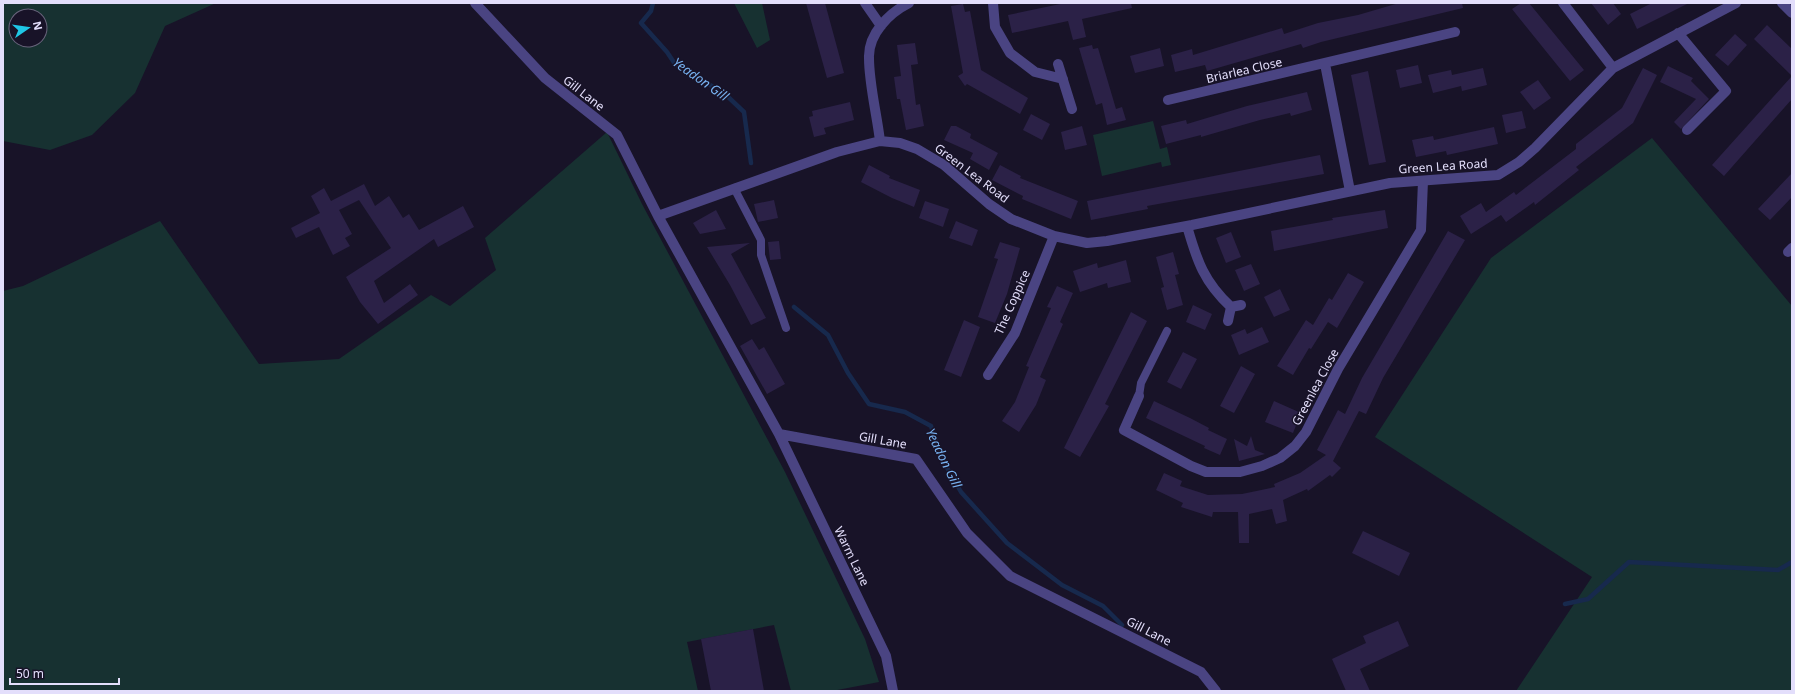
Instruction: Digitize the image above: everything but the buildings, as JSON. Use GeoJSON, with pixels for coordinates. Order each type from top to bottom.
{"type":"FeatureCollection","features":[{"type":"Feature","properties":{"kind":"street","name":"Gill Lane"},"geometry":{"type":"LineString","coordinates":[[475,3],[544,78],[617,135],[658,216],[780,434],[916,459],[967,533],[1010,576],[1200,672],[1216,691]]}},
{"type":"Feature","properties":{"kind":"street"},"geometry":{"type":"LineString","coordinates":[[865,3],[881,26]]}},
{"type":"Feature","properties":{"kind":"street"},"geometry":{"type":"LineString","coordinates":[[880,141],[869,57],[873,41],[881,26],[900,7],[909,3]]}},
{"type":"Feature","properties":{"kind":"street"},"geometry":{"type":"LineString","coordinates":[[993,3],[995,27],[1010,53],[1035,72],[1063,79]]}},
{"type":"Feature","properties":{"kind":"street"},"geometry":{"type":"LineString","coordinates":[[1563,3],[1613,68]]}},
{"type":"Feature","properties":{"kind":"street","name":"Green Lea Road"},"geometry":{"type":"LineString","coordinates":[[734,188],[837,152],[880,141],[900,143],[917,149],[944,165],[989,204],[1011,219],[1054,236],[1087,243],[1186,226],[1390,183],[1498,175],[1519,162],[1535,148],[1613,68],[1736,3]]}},
{"type":"Feature","properties":{"kind":"street"},"geometry":{"type":"LineString","coordinates":[[1782,3],[1792,13]]}},
{"type":"Feature","properties":{"kind":"street","name":"Briarlea Close"},"geometry":{"type":"LineString","coordinates":[[1168,100],[1455,32]]}},
{"type":"Feature","properties":{"kind":"street"},"geometry":{"type":"LineString","coordinates":[[1678,33],[1726,91],[1687,130]]}},
{"type":"Feature","properties":{"kind":"street"},"geometry":{"type":"LineString","coordinates":[[1058,64],[1072,109]]}},
{"type":"Feature","properties":{"kind":"street"},"geometry":{"type":"LineString","coordinates":[[1325,64],[1350,191]]}},
{"type":"Feature","properties":{"kind":"street","name":"Greenlea Close"},"geometry":{"type":"LineString","coordinates":[[1139,396],[1124,430],[1191,466],[1206,472],[1240,472],[1262,466],[1280,458],[1295,446],[1306,432],[1338,369],[1421,230],[1422,180]]}},
{"type":"Feature","properties":{"kind":"street"},"geometry":{"type":"LineString","coordinates":[[658,216],[734,188]]}},
{"type":"Feature","properties":{"kind":"street"},"geometry":{"type":"LineString","coordinates":[[1186,226],[1204,276],[1217,294],[1236,306],[1228,321]]}},
{"type":"Feature","properties":{"kind":"street","name":"The Coppice"},"geometry":{"type":"LineString","coordinates":[[988,375],[1015,333],[1054,236]]}},
{"type":"Feature","properties":{"kind":"street","name":"Warm Lane"},"geometry":{"type":"LineString","coordinates":[[780,434],[886,656],[893,691]]}},
{"type":"Feature","properties":{"kind":"lane"},"geometry":{"type":"LineString","coordinates":[[734,188],[761,240],[761,255],[786,328]]}},
{"type":"Feature","properties":{"kind":"lane"},"geometry":{"type":"LineString","coordinates":[[1139,396],[1141,383],[1168,331]]}},
{"type":"Feature","properties":{"kind":"green space"},"geometry":{"type":"Polygon","coordinates":[[[3,3],[216,3],[165,26],[135,93],[92,135],[50,150],[3,141],[3,3]]]}},
{"type":"Feature","properties":{"kind":"green space"},"geometry":{"type":"Polygon","coordinates":[[[734,3],[762,3],[770,40],[757,48],[734,3]]]}},
{"type":"Feature","properties":{"kind":"green space"},"geometry":{"type":"Polygon","coordinates":[[[1153,121],[1160,149],[1167,147],[1171,165],[1162,167],[1161,162],[1102,176],[1093,135],[1153,121]]]}},
{"type":"Feature","properties":{"kind":"green space"},"geometry":{"type":"Polygon","coordinates":[[[607,132],[642,204],[785,472],[865,639],[879,682],[832,691],[791,691],[774,625],[687,642],[698,691],[3,691],[3,291],[23,286],[160,221],[259,364],[339,359],[431,295],[450,306],[496,270],[485,238],[607,132]]]}},
{"type":"Feature","properties":{"kind":"green space"},"geometry":{"type":"Polygon","coordinates":[[[1652,138],[1792,306],[1792,691],[1516,691],[1592,577],[1375,437],[1491,258],[1652,138]]]}},
{"type":"Feature","properties":{"kind":"waterway","name":"Yeadon Gill"},"geometry":{"type":"LineString","coordinates":[[653,3],[651,11],[641,23],[667,52],[675,64],[725,94],[744,112],[751,163]]}},
{"type":"Feature","properties":{"kind":"waterway","name":"Yeadon Gill"},"geometry":{"type":"LineString","coordinates":[[794,307],[828,335],[848,373],[869,404],[905,412],[931,426],[942,459],[961,492],[1007,543],[1062,585],[1103,606],[1122,625]]}},
{"type":"Feature","properties":{"kind":"waterway"},"geometry":{"type":"LineString","coordinates":[[1565,604],[1588,599],[1629,562],[1778,570],[1792,562]]}}]}
